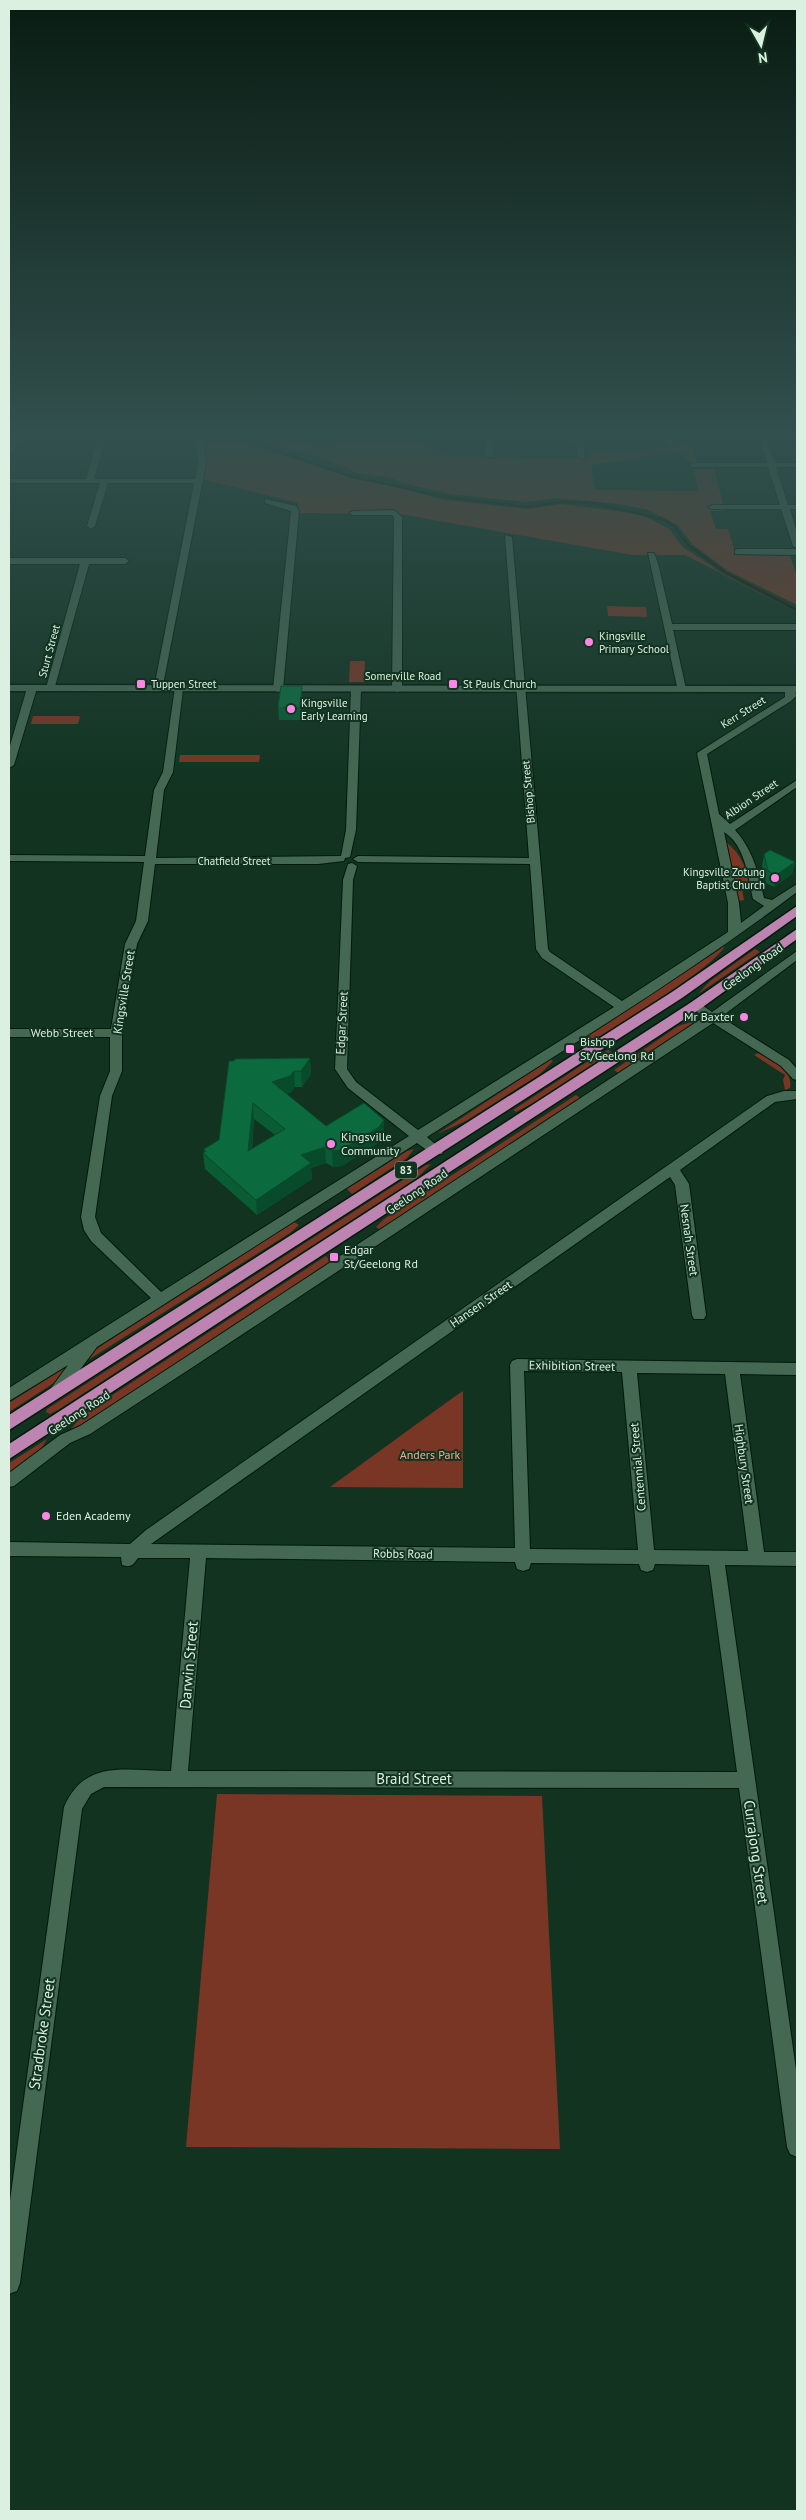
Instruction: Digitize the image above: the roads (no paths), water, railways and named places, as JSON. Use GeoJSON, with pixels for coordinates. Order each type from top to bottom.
{"type":"FeatureCollection","features":[{"type":"Feature","properties":{"kind":"highway","name":"Geelong Road"},"geometry":{"type":"LineString","coordinates":[[13,1420],[677,995],[797,910]]}},
{"type":"Feature","properties":{"kind":"highway","name":"Geelong Road"},"geometry":{"type":"LineString","coordinates":[[9,1452],[695,1006],[797,933]]}},
{"type":"Feature","properties":{"kind":"highway"},"geometry":{"type":"LineString","coordinates":[[677,995],[695,1006]]}},
{"type":"Feature","properties":{"kind":"highway"},"geometry":{"type":"LineString","coordinates":[[437,1150],[454,1164]]}},
{"type":"Feature","properties":{"kind":"highway"},"geometry":{"type":"LineString","coordinates":[[13,1420],[58,1421]]}},
{"type":"Feature","properties":{"kind":"main road","name":"Somerville Road"},"geometry":{"type":"LineString","coordinates":[[9,688],[794,689]]}},
{"type":"Feature","properties":{"kind":"street"},"geometry":{"type":"LineString","coordinates":[[160,688],[185,556]]}},
{"type":"Feature","properties":{"kind":"street"},"geometry":{"type":"LineString","coordinates":[[278,689],[291,556]]}},
{"type":"Feature","properties":{"kind":"street"},"geometry":{"type":"LineString","coordinates":[[396,689],[398,556]]}},
{"type":"Feature","properties":{"kind":"street","name":"Bishop Street"},"geometry":{"type":"LineString","coordinates":[[509,556],[534,861],[544,953],[622,1007]]}},
{"type":"Feature","properties":{"kind":"street"},"geometry":{"type":"LineString","coordinates":[[651,556],[681,689]]}},
{"type":"Feature","properties":{"kind":"street"},"geometry":{"type":"LineString","coordinates":[[9,562],[125,561]]}},
{"type":"Feature","properties":{"kind":"street","name":"Sturt Street"},"geometry":{"type":"LineString","coordinates":[[51,688],[85,562]]}},
{"type":"Feature","properties":{"kind":"street"},"geometry":{"type":"LineString","coordinates":[[668,627],[797,626]]}},
{"type":"Feature","properties":{"kind":"street"},"geometry":{"type":"LineString","coordinates":[[9,765],[32,688]]}},
{"type":"Feature","properties":{"kind":"street","name":"Kingsville Street"},"geometry":{"type":"LineString","coordinates":[[160,1299],[96,1237],[89,1223],[106,1096],[116,1071],[116,1033],[131,944],[142,921],[160,790],[168,772],[178,688]]}},
{"type":"Feature","properties":{"kind":"street","name":"Edgar Street"},"geometry":{"type":"LineString","coordinates":[[356,689],[341,1069],[352,1085],[437,1150]]}},
{"type":"Feature","properties":{"kind":"street","name":"Kerr Street"},"geometry":{"type":"LineString","coordinates":[[704,752],[791,696],[794,689]]}},
{"type":"Feature","properties":{"kind":"street"},"geometry":{"type":"LineString","coordinates":[[704,752],[702,756],[736,924],[734,933]]}},
{"type":"Feature","properties":{"kind":"street","name":"Albion Street"},"geometry":{"type":"LineString","coordinates":[[718,829],[730,829],[797,783]]}},
{"type":"Feature","properties":{"kind":"street"},"geometry":{"type":"LineString","coordinates":[[714,815],[738,838],[750,861],[759,898],[764,903],[775,904]]}},
{"type":"Feature","properties":{"kind":"street","name":"Chatfield Street"},"geometry":{"type":"LineString","coordinates":[[9,858],[534,861]]}},
{"type":"Feature","properties":{"kind":"street","name":"Geelong Road"},"geometry":{"type":"LineString","coordinates":[[9,1394],[622,1007],[734,933],[797,887]]}},
{"type":"Feature","properties":{"kind":"street","name":"Geelong Road"},"geometry":{"type":"LineString","coordinates":[[9,1480],[65,1439],[84,1430],[169,1375],[713,1017],[797,955]]}},
{"type":"Feature","properties":{"kind":"street"},"geometry":{"type":"LineString","coordinates":[[695,1006],[785,1063],[797,1079]]}},
{"type":"Feature","properties":{"kind":"street","name":"Webb Street"},"geometry":{"type":"LineString","coordinates":[[9,1033],[116,1033]]}},
{"type":"Feature","properties":{"kind":"street","name":"Hansen Street"},"geometry":{"type":"LineString","coordinates":[[130,1555],[148,1536],[169,1524],[771,1099],[784,1095],[797,1095]]}},
{"type":"Feature","properties":{"kind":"street","name":"Nesnah Street"},"geometry":{"type":"LineString","coordinates":[[672,1169],[679,1175],[682,1184],[699,1314]]}},
{"type":"Feature","properties":{"kind":"street","name":"Geelong Road"},"geometry":{"type":"LineString","coordinates":[[54,1394],[94,1342]]}},
{"type":"Feature","properties":{"kind":"street","name":"Exhibition Street"},"geometry":{"type":"LineString","coordinates":[[523,1560],[517,1365],[797,1369]]}},
{"type":"Feature","properties":{"kind":"street","name":"Centennial Street"},"geometry":{"type":"LineString","coordinates":[[629,1367],[647,1562]]}},
{"type":"Feature","properties":{"kind":"street","name":"Highbury Street"},"geometry":{"type":"LineString","coordinates":[[732,1368],[757,1559]]}},
{"type":"Feature","properties":{"kind":"street","name":"Geelong Road"},"geometry":{"type":"LineString","coordinates":[[52,1450],[58,1433],[58,1421]]}},
{"type":"Feature","properties":{"kind":"street","name":"Hansen Street"},"geometry":{"type":"LineString","coordinates":[[150,1555],[158,1537],[169,1524]]}},
{"type":"Feature","properties":{"kind":"street","name":"Robbs Road"},"geometry":{"type":"LineString","coordinates":[[9,1549],[130,1555]]}},
{"type":"Feature","properties":{"kind":"street","name":"Robbs Road"},"geometry":{"type":"LineString","coordinates":[[9,1559],[150,1555],[647,1562],[797,1559]]}},
{"type":"Feature","properties":{"kind":"street","name":"Darwin Street"},"geometry":{"type":"LineString","coordinates":[[179,1779],[199,1556]]}},
{"type":"Feature","properties":{"kind":"street","name":"Robbs Road"},"geometry":{"type":"LineString","coordinates":[[716,1562],[797,1568]]}},
{"type":"Feature","properties":{"kind":"street","name":"Currajong Street"},"geometry":{"type":"LineString","coordinates":[[716,1562],[797,2147]]}},
{"type":"Feature","properties":{"kind":"street","name":"Braid Street"},"geometry":{"type":"LineString","coordinates":[[84,1788],[102,1779],[746,1780]]}},
{"type":"Feature","properties":{"kind":"street","name":"Stradbroke Street"},"geometry":{"type":"LineString","coordinates":[[9,2283],[73,1807],[84,1788]]}},
{"type":"Feature","properties":{"kind":"waterway"},"geometry":{"type":"LineString","coordinates":[[702,556],[726,573],[797,610]]}},
{"type":"Feature","properties":{"kind":"place","name":"Kingsville Primary School"},"geometry":{"type":"Point","coordinates":[589,642]}},
{"type":"Feature","properties":{"kind":"place","name":"Tuppen Street"},"geometry":{"type":"Point","coordinates":[141,684]}},
{"type":"Feature","properties":{"kind":"place","name":"St Pauls Church"},"geometry":{"type":"Point","coordinates":[453,684]}},
{"type":"Feature","properties":{"kind":"place","name":"Kingsville Early Learning"},"geometry":{"type":"Point","coordinates":[291,709]}},
{"type":"Feature","properties":{"kind":"place","name":"Kingsville Zotung Baptist Church"},"geometry":{"type":"Point","coordinates":[775,878]}},
{"type":"Feature","properties":{"kind":"place","name":"Mr Baxter"},"geometry":{"type":"Point","coordinates":[744,1017]}},
{"type":"Feature","properties":{"kind":"place","name":"Bishop St/Geelong Rd"},"geometry":{"type":"Point","coordinates":[570,1049]}},
{"type":"Feature","properties":{"kind":"place","name":"Kingsville Community"},"geometry":{"type":"Point","coordinates":[331,1144]}},
{"type":"Feature","properties":{"kind":"place","name":"Edgar St/Geelong Rd"},"geometry":{"type":"Point","coordinates":[334,1257]}},
{"type":"Feature","properties":{"kind":"place","name":"Eden Academy"},"geometry":{"type":"Point","coordinates":[46,1516]}},
{"type":"Feature","properties":{"kind":"park label","name":"Anders Park"},"geometry":{"type":"Point","coordinates":[430,1455]}}]}
